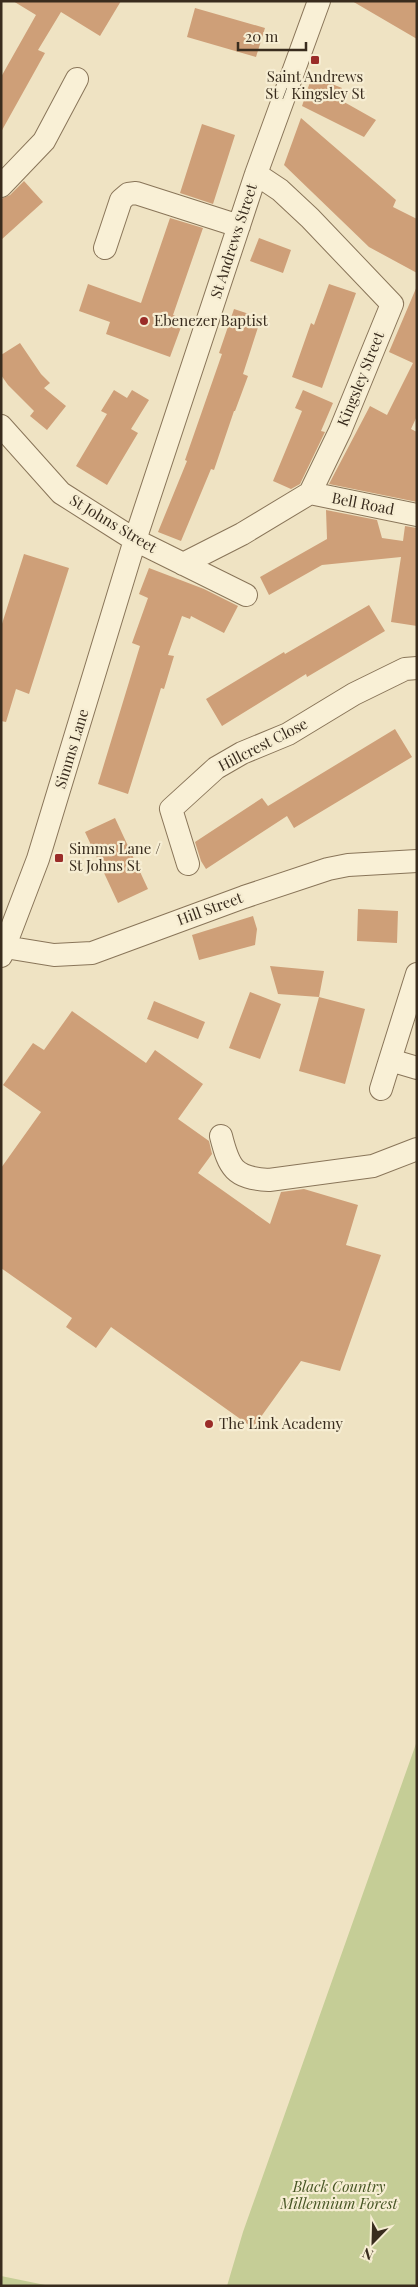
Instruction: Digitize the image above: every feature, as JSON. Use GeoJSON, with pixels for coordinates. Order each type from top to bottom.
{"type":"FeatureCollection","features":[{"type":"Feature","properties":{"kind":"street","name":"St Andrews Street"},"geometry":{"type":"LineString","coordinates":[[135,540],[256,174],[319,1]]}},
{"type":"Feature","properties":{"kind":"street"},"geometry":{"type":"LineString","coordinates":[[1,186],[44,141],[77,79]]}},
{"type":"Feature","properties":{"kind":"street","name":"Kingsley Street"},"geometry":{"type":"LineString","coordinates":[[256,174],[280,190],[310,218],[392,304],[340,431],[310,493]]}},
{"type":"Feature","properties":{"kind":"street"},"geometry":{"type":"LineString","coordinates":[[105,248],[121,200],[128,194],[136,193],[239,226]]}},
{"type":"Feature","properties":{"kind":"street","name":"St Johns Street"},"geometry":{"type":"LineString","coordinates":[[1,426],[61,493],[135,540],[246,595]]}},
{"type":"Feature","properties":{"kind":"street"},"geometry":{"type":"LineString","coordinates":[[183,564],[242,534],[310,493]]}},
{"type":"Feature","properties":{"kind":"street","name":"Bell Road"},"geometry":{"type":"LineString","coordinates":[[310,493],[417,515]]}},
{"type":"Feature","properties":{"kind":"street","name":"Simms Lane"},"geometry":{"type":"LineString","coordinates":[[3,952],[38,859],[135,540]]}},
{"type":"Feature","properties":{"kind":"street","name":"Hillcrest Close"},"geometry":{"type":"LineString","coordinates":[[188,864],[171,809],[216,768],[242,753],[288,734],[354,694],[405,669],[417,668]]}},
{"type":"Feature","properties":{"kind":"street","name":"Hill Street"},"geometry":{"type":"LineString","coordinates":[[3,952],[54,955],[92,953],[244,897],[328,870],[348,865],[417,861]]}},
{"type":"Feature","properties":{"kind":"street"},"geometry":{"type":"LineString","coordinates":[[382,1089],[390,1060],[411,1014],[417,974]]}},
{"type":"Feature","properties":{"kind":"street"},"geometry":{"type":"LineString","coordinates":[[390,1060],[417,1068]]}},
{"type":"Feature","properties":{"kind":"street"},"geometry":{"type":"LineString","coordinates":[[222,1136],[227,1160],[238,1173],[254,1179],[269,1180],[373,1166],[417,1150]]}},
{"type":"Feature","properties":{"kind":"green space","name":"Black Country Millennium Forest"},"geometry":{"type":"Polygon","coordinates":[[[417,1741],[417,2286],[227,2286],[243,2232],[417,1741]]]}},
{"type":"Feature","properties":{"kind":"green space"},"geometry":{"type":"Polygon","coordinates":[[[1,2276],[50,2286],[1,2286],[1,2276]]]}},
{"type":"Feature","properties":{"kind":"building"},"geometry":{"type":"Polygon","coordinates":[[[13,1],[121,1],[100,36],[61,12],[38,50],[45,53],[1,132],[1,77],[36,15],[13,1]]]}},
{"type":"Feature","properties":{"kind":"building"},"geometry":{"type":"Polygon","coordinates":[[[352,1],[417,1],[417,39],[352,1]]]}},
{"type":"Feature","properties":{"kind":"building"},"geometry":{"type":"Polygon","coordinates":[[[195,8],[265,28],[256,57],[187,37],[195,8]]]}},
{"type":"Feature","properties":{"kind":"building"},"geometry":{"type":"Polygon","coordinates":[[[312,76],[342,88],[337,98],[376,120],[364,137],[302,106],[312,76]]]}},
{"type":"Feature","properties":{"kind":"building"},"geometry":{"type":"Polygon","coordinates":[[[301,118],[396,200],[393,207],[417,219],[417,273],[369,247],[284,165],[301,118]]]}},
{"type":"Feature","properties":{"kind":"building"},"geometry":{"type":"Polygon","coordinates":[[[202,124],[235,135],[213,204],[180,193],[202,124]]]}},
{"type":"Feature","properties":{"kind":"building"},"geometry":{"type":"Polygon","coordinates":[[[24,181],[43,202],[1,240],[1,199],[10,195],[24,181]]]}},
{"type":"Feature","properties":{"kind":"building"},"geometry":{"type":"Polygon","coordinates":[[[170,218],[203,228],[173,315],[184,319],[170,357],[106,334],[110,322],[79,311],[88,284],[141,303],[170,218]]]}},
{"type":"Feature","properties":{"kind":"building"},"geometry":{"type":"Polygon","coordinates":[[[259,238],[291,250],[283,273],[250,261],[259,238]]]}},
{"type":"Feature","properties":{"kind":"building"},"geometry":{"type":"Polygon","coordinates":[[[329,284],[356,293],[322,388],[292,377],[311,323],[314,325],[329,284]]]}},
{"type":"Feature","properties":{"kind":"building"},"geometry":{"type":"Polygon","coordinates":[[[417,286],[417,416],[411,429],[417,432],[417,502],[329,484],[370,406],[387,415],[413,363],[389,352],[417,286]]]}},
{"type":"Feature","properties":{"kind":"building"},"geometry":{"type":"Polygon","coordinates":[[[234,309],[261,318],[243,374],[248,376],[214,470],[211,469],[181,541],[158,532],[187,461],[185,460],[222,354],[219,353],[234,309]]]}},
{"type":"Feature","properties":{"kind":"building"},"geometry":{"type":"Polygon","coordinates":[[[20,343],[41,374],[50,383],[44,388],[66,406],[47,430],[30,416],[34,411],[8,385],[1,375],[1,355],[20,343]]]}},
{"type":"Feature","properties":{"kind":"building"},"geometry":{"type":"Polygon","coordinates":[[[114,390],[127,398],[132,390],[149,400],[131,429],[138,433],[107,485],[76,466],[107,414],[101,411],[114,390]]]}},
{"type":"Feature","properties":{"kind":"building"},"geometry":{"type":"Polygon","coordinates":[[[303,390],[333,403],[321,431],[325,432],[300,484],[291,489],[273,481],[302,411],[295,408],[303,390]]]}},
{"type":"Feature","properties":{"kind":"building"},"geometry":{"type":"Polygon","coordinates":[[[326,510],[377,520],[382,538],[403,541],[405,526],[417,528],[417,626],[391,622],[401,557],[322,565],[269,595],[260,577],[327,539],[326,510]]]}},
{"type":"Feature","properties":{"kind":"building"},"geometry":{"type":"Polygon","coordinates":[[[24,554],[69,568],[29,694],[16,689],[6,722],[1,721],[1,627],[24,554]]]}},
{"type":"Feature","properties":{"kind":"building"},"geometry":{"type":"Polygon","coordinates":[[[149,568],[204,589],[238,606],[224,633],[191,616],[190,619],[182,616],[168,655],[174,656],[164,689],[161,688],[128,794],[98,784],[140,646],[132,643],[148,598],[139,594],[149,568]]]}},
{"type":"Feature","properties":{"kind":"building"},"geometry":{"type":"Polygon","coordinates":[[[369,605],[385,631],[307,677],[306,674],[222,726],[206,699],[284,652],[285,654],[369,605]]]}},
{"type":"Feature","properties":{"kind":"building"},"geometry":{"type":"Polygon","coordinates":[[[395,729],[412,757],[294,828],[287,816],[206,869],[201,861],[195,842],[262,798],[268,806],[395,729]]]}},
{"type":"Feature","properties":{"kind":"building"},"geometry":{"type":"Polygon","coordinates":[[[115,818],[148,889],[118,903],[85,832],[115,818]]]}},
{"type":"Feature","properties":{"kind":"building"},"geometry":{"type":"Polygon","coordinates":[[[358,909],[398,911],[397,943],[357,941],[358,909]]]}},
{"type":"Feature","properties":{"kind":"building"},"geometry":{"type":"Polygon","coordinates":[[[253,916],[257,929],[255,945],[199,960],[192,935],[253,916]]]}},
{"type":"Feature","properties":{"kind":"building"},"geometry":{"type":"Polygon","coordinates":[[[270,966],[324,971],[319,997],[278,994],[270,966]]]}},
{"type":"Feature","properties":{"kind":"building"},"geometry":{"type":"Polygon","coordinates":[[[250,992],[281,1004],[260,1059],[229,1048],[250,992]]]}},
{"type":"Feature","properties":{"kind":"building"},"geometry":{"type":"Polygon","coordinates":[[[319,997],[365,1009],[345,1084],[299,1071],[319,997]]]}},
{"type":"Feature","properties":{"kind":"building"},"geometry":{"type":"Polygon","coordinates":[[[154,1001],[205,1022],[198,1039],[147,1019],[154,1001]]]}},
{"type":"Feature","properties":{"kind":"building"},"geometry":{"type":"Polygon","coordinates":[[[72,1011],[146,1063],[155,1050],[203,1084],[178,1119],[209,1141],[212,1154],[198,1173],[270,1224],[281,1192],[304,1189],[358,1205],[346,1245],[381,1255],[340,1371],[301,1361],[253,1428],[111,1327],[96,1348],[66,1327],[72,1318],[1,1268],[1,1168],[41,1112],[3,1085],[33,1043],[44,1050],[72,1011]]]}},
{"type":"Feature","properties":{"kind":"place","name":"Saint Andrews St / Kingsley St"},"geometry":{"type":"Point","coordinates":[315,60]}},
{"type":"Feature","properties":{"kind":"place","name":"Ebenezer Baptist"},"geometry":{"type":"Point","coordinates":[144,321]}},
{"type":"Feature","properties":{"kind":"place","name":"Simms Lane / St Johns St"},"geometry":{"type":"Point","coordinates":[59,858]}},
{"type":"Feature","properties":{"kind":"place","name":"The Link Academy"},"geometry":{"type":"Point","coordinates":[209,1424]}}]}
